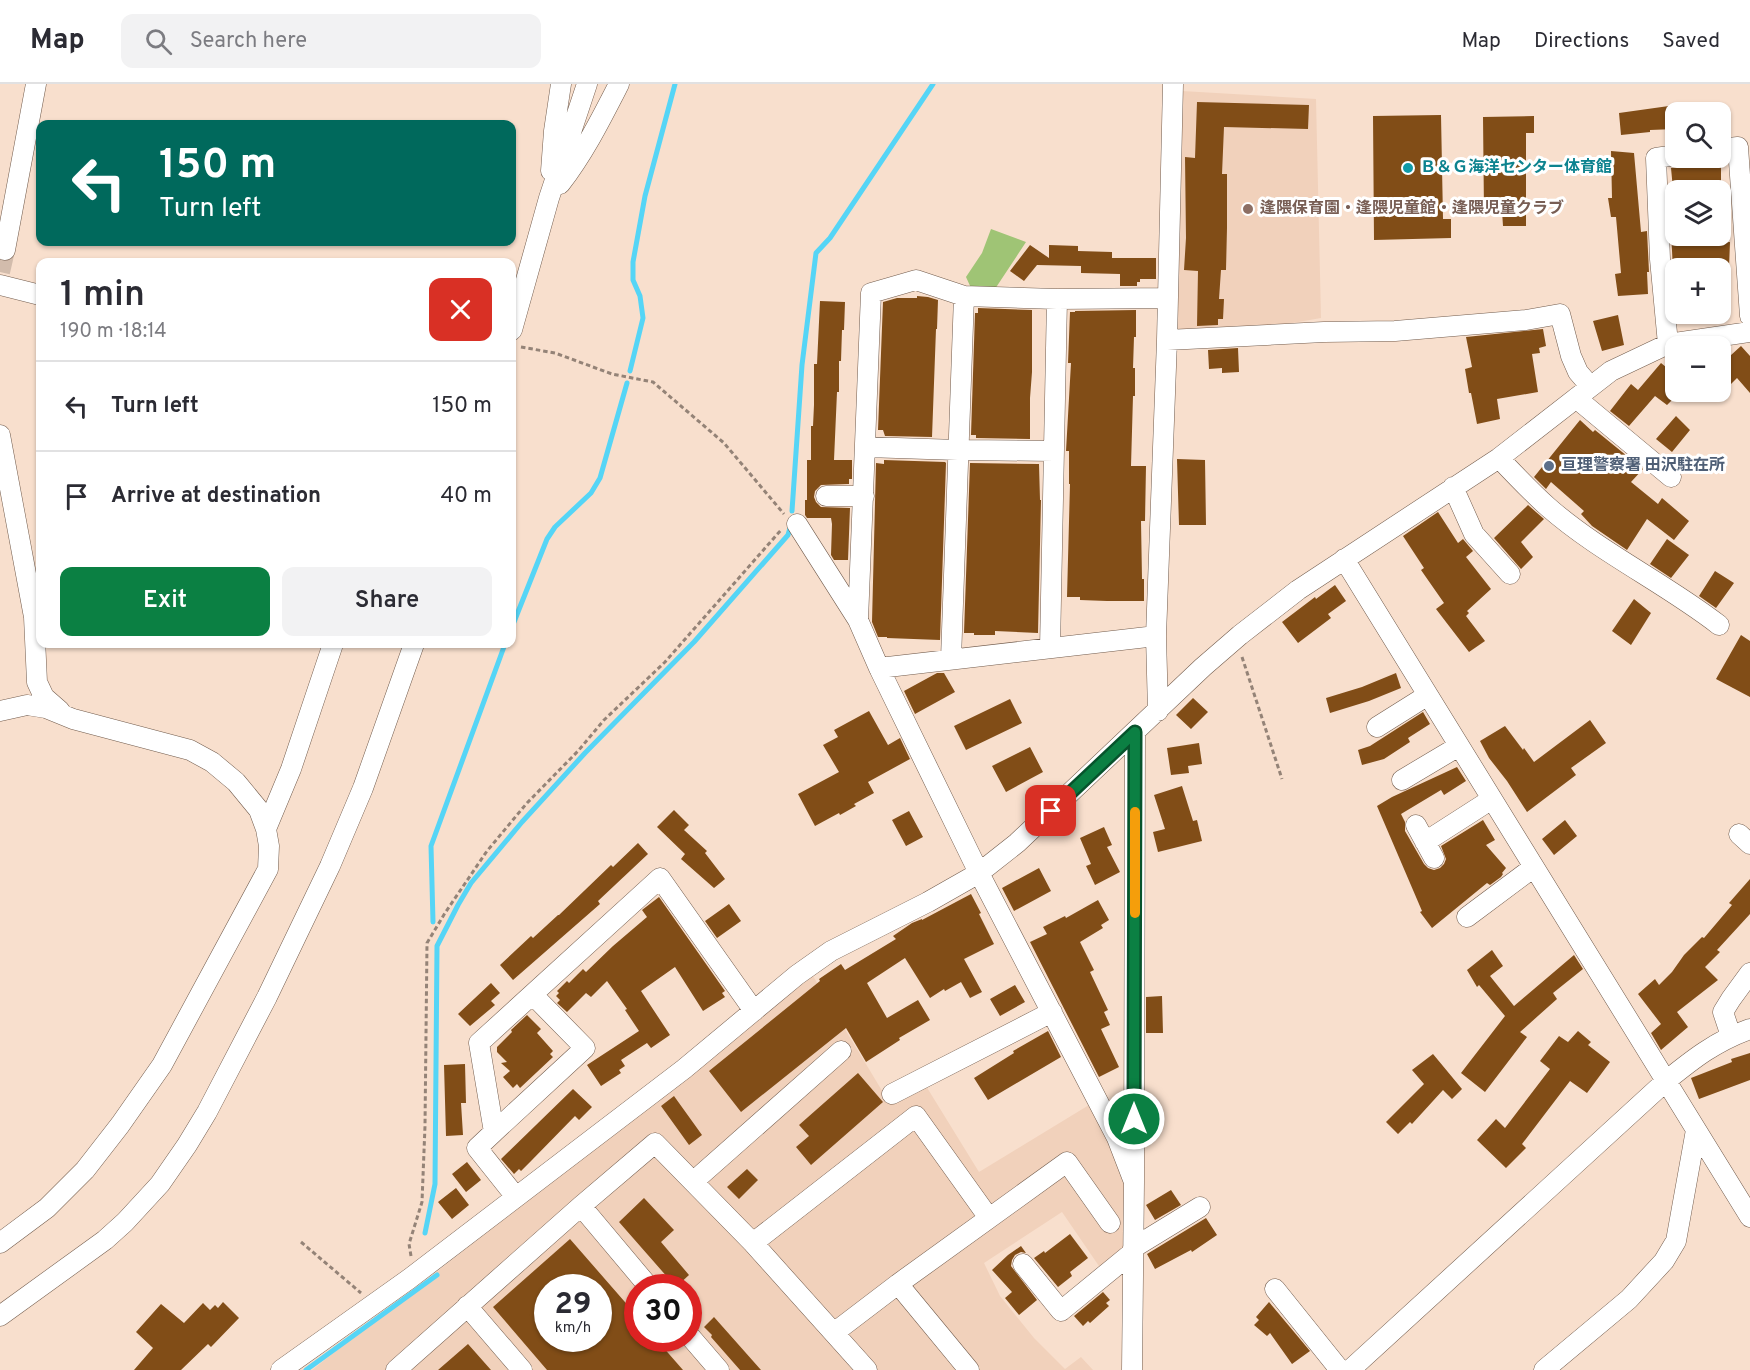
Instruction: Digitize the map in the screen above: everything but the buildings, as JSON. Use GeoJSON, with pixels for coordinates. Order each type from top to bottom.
{"type":"FeatureCollection","features":[{"type":"Feature","properties":{"kind":"street"},"geometry":{"type":"LineString","coordinates":[[5,250],[36,84]]}},
{"type":"Feature","properties":{"kind":"street"},"geometry":{"type":"LineString","coordinates":[[549,198],[554,131],[561,84]]}},
{"type":"Feature","properties":{"kind":"street"},"geometry":{"type":"LineString","coordinates":[[516,316],[549,198],[587,84]]}},
{"type":"Feature","properties":{"kind":"street"},"geometry":{"type":"LineString","coordinates":[[549,198],[578,160],[619,84]]}},
{"type":"Feature","properties":{"kind":"street"},"geometry":{"type":"LineString","coordinates":[[1158,711],[1156,636],[1167,340],[1173,84]]}},
{"type":"Feature","properties":{"kind":"street"},"geometry":{"type":"LineString","coordinates":[[1731,148],[1738,147],[1750,316]]}},
{"type":"Feature","properties":{"kind":"street"},"geometry":{"type":"LineString","coordinates":[[1665,157],[1656,158],[1667,336]]}},
{"type":"Feature","properties":{"kind":"street"},"geometry":{"type":"LineString","coordinates":[[858,620],[871,293],[916,280],[964,296],[1057,299],[1168,298]]}},
{"type":"Feature","properties":{"kind":"street"},"geometry":{"type":"LineString","coordinates":[[0,285],[36,294]]}},
{"type":"Feature","properties":{"kind":"street"},"geometry":{"type":"LineString","coordinates":[[951,658],[964,296]]}},
{"type":"Feature","properties":{"kind":"street"},"geometry":{"type":"LineString","coordinates":[[1050,648],[1057,299]]}},
{"type":"Feature","properties":{"kind":"street"},"geometry":{"type":"LineString","coordinates":[[1167,340],[1324,332],[1395,331],[1526,320],[1560,314],[1583,392],[1671,477]]}},
{"type":"Feature","properties":{"kind":"street"},"geometry":{"type":"LineString","coordinates":[[1723,336],[1750,332]]}},
{"type":"Feature","properties":{"kind":"street"},"geometry":{"type":"LineString","coordinates":[[281,1370],[414,1275],[684,1070],[797,975],[831,951],[928,902],[979,873],[1017,843],[1236,638],[1272,609],[1499,458],[1611,371],[1665,345]]}},
{"type":"Feature","properties":{"kind":"street"},"geometry":{"type":"LineString","coordinates":[[0,435],[34,616],[37,682],[44,697],[65,716]]}},
{"type":"Feature","properties":{"kind":"street"},"geometry":{"type":"LineString","coordinates":[[866,447],[1054,450]]}},
{"type":"Feature","properties":{"kind":"street"},"geometry":{"type":"LineString","coordinates":[[1499,458],[1549,508],[1719,625]]}},
{"type":"Feature","properties":{"kind":"street"},"geometry":{"type":"LineString","coordinates":[[1453,487],[1474,534],[1509,574]]}},
{"type":"Feature","properties":{"kind":"street"},"geometry":{"type":"LineString","coordinates":[[826,495],[864,496]]}},
{"type":"Feature","properties":{"kind":"street"},"geometry":{"type":"LineString","coordinates":[[793,522],[858,620],[979,873],[1117,1138],[1134,1182]]}},
{"type":"Feature","properties":{"kind":"street"},"geometry":{"type":"LineString","coordinates":[[1344,559],[1750,1217]]}},
{"type":"Feature","properties":{"kind":"street"},"geometry":{"type":"LineString","coordinates":[[879,668],[1156,636]]}},
{"type":"Feature","properties":{"kind":"street"},"geometry":{"type":"LineString","coordinates":[[266,829],[291,769],[332,648]]}},
{"type":"Feature","properties":{"kind":"street"},"geometry":{"type":"LineString","coordinates":[[0,1316],[97,1246],[125,1222],[160,1184],[187,1145],[262,1007],[330,866],[363,788],[413,648]]}},
{"type":"Feature","properties":{"kind":"street"},"geometry":{"type":"LineString","coordinates":[[1377,727],[1428,695]]}},
{"type":"Feature","properties":{"kind":"street"},"geometry":{"type":"LineString","coordinates":[[0,711],[27,705],[46,708],[65,716],[190,750],[212,762],[236,783],[259,810],[269,846],[268,869],[162,1065],[85,1170],[47,1208],[0,1243]]}},
{"type":"Feature","properties":{"kind":"street"},"geometry":{"type":"LineString","coordinates":[[1131,1370],[1134,1182],[1135,732]]}},
{"type":"Feature","properties":{"kind":"street"},"geometry":{"type":"LineString","coordinates":[[1402,780],[1459,746]]}},
{"type":"Feature","properties":{"kind":"street"},"geometry":{"type":"LineString","coordinates":[[1425,842],[1492,799]]}},
{"type":"Feature","properties":{"kind":"street"},"geometry":{"type":"LineString","coordinates":[[1467,917],[1534,867]]}},
{"type":"Feature","properties":{"kind":"street"},"geometry":{"type":"LineString","coordinates":[[494,1132],[479,1043],[660,878],[754,1011]]}},
{"type":"Feature","properties":{"kind":"street"},"geometry":{"type":"LineString","coordinates":[[1350,1370],[1666,1081],[1698,1054],[1741,1033],[1723,1012],[1750,973]]}},
{"type":"Feature","properties":{"kind":"street"},"geometry":{"type":"LineString","coordinates":[[516,1197],[477,1148],[585,1048],[533,994]]}},
{"type":"Feature","properties":{"kind":"street"},"geometry":{"type":"LineString","coordinates":[[892,1095],[1052,1012]]}},
{"type":"Feature","properties":{"kind":"street"},"geometry":{"type":"LineString","coordinates":[[694,1181],[841,1051]]}},
{"type":"Feature","properties":{"kind":"street"},"geometry":{"type":"LineString","coordinates":[[753,1243],[916,1116],[989,1218]]}},
{"type":"Feature","properties":{"kind":"street"},"geometry":{"type":"LineString","coordinates":[[1544,1370],[1629,1299],[1665,1261],[1676,1241],[1696,1130]]}},
{"type":"Feature","properties":{"kind":"street"},"geometry":{"type":"LineString","coordinates":[[396,1370],[581,1206],[656,1143],[753,1243],[867,1370]]}},
{"type":"Feature","properties":{"kind":"street"},"geometry":{"type":"LineString","coordinates":[[835,1332],[1067,1162],[1110,1223]]}},
{"type":"Feature","properties":{"kind":"street"},"geometry":{"type":"LineString","coordinates":[[581,1206],[638,1274]]}},
{"type":"Feature","properties":{"kind":"street"},"geometry":{"type":"LineString","coordinates":[[1023,1264],[1061,1311],[1133,1250],[1200,1207]]}},
{"type":"Feature","properties":{"kind":"street"},"geometry":{"type":"LineString","coordinates":[[898,1284],[969,1370]]}},
{"type":"Feature","properties":{"kind":"street"},"geometry":{"type":"LineString","coordinates":[[1275,1289],[1340,1370]]}},
{"type":"Feature","properties":{"kind":"street"},"geometry":{"type":"LineString","coordinates":[[467,1306],[522,1370]]}},
{"type":"Feature","properties":{"kind":"street"},"geometry":{"type":"LineString","coordinates":[[702,1350],[719,1370]]}},
{"type":"Feature","properties":{"kind":"path"},"geometry":{"type":"LineString","coordinates":[[414,1275],[409,1244],[422,1202],[427,943],[487,851],[527,803],[578,751],[604,720],[665,662],[793,522],[724,443],[653,382],[612,374],[555,353],[516,346]]}},
{"type":"Feature","properties":{"kind":"path"},"geometry":{"type":"LineString","coordinates":[[1236,638],[1282,778]]}},
{"type":"Feature","properties":{"kind":"path"},"geometry":{"type":"LineString","coordinates":[[302,1242],[374,1304]]}},
{"type":"Feature","properties":{"kind":"shaded area","name":"逢隈保育園・逢隈児童館・逢隈児童クラブ"},"geometry":{"type":"Polygon","coordinates":[[[1182,91],[1316,99],[1321,318],[1236,333],[1174,334],[1182,91]]]}},
{"type":"Feature","properties":{"kind":"shaded area"},"geometry":{"type":"Polygon","coordinates":[[[813,976],[890,1104],[926,1086],[979,1172],[1089,1105],[1111,1146],[1128,1196],[1126,1248],[1101,1269],[1062,1212],[984,1263],[1000,1296],[1034,1338],[1065,1369],[1081,1357],[1093,1370],[312,1370],[813,976]]]}},
{"type":"Feature","properties":{"kind":"green space"},"geometry":{"type":"Polygon","coordinates":[[[991,229],[1026,242],[995,289],[971,288],[966,277],[982,253],[991,229]]]}},
{"type":"Feature","properties":{"kind":"waterway"},"geometry":{"type":"LineString","coordinates":[[630,371],[643,318],[640,296],[633,280],[633,262],[645,196],[675,84]]}},
{"type":"Feature","properties":{"kind":"waterway"},"geometry":{"type":"LineString","coordinates":[[792,511],[802,365],[816,253],[830,238],[933,84]]}},
{"type":"Feature","properties":{"kind":"waterway"},"geometry":{"type":"LineString","coordinates":[[516,617],[547,539],[555,527],[591,493],[600,478],[627,383]]}},
{"type":"Feature","properties":{"kind":"waterway"},"geometry":{"type":"LineString","coordinates":[[425,1233],[435,1184],[437,946],[458,905],[471,883],[522,822],[585,753],[694,642],[788,535],[790,528]]}},
{"type":"Feature","properties":{"kind":"waterway"},"geometry":{"type":"LineString","coordinates":[[433,922],[431,846],[504,648]]}},
{"type":"Feature","properties":{"kind":"waterway"},"geometry":{"type":"LineString","coordinates":[[306,1370],[437,1275]]}},
{"type":"Feature","properties":{"kind":"tunnel"},"geometry":{"type":"LineString","coordinates":[[0,272],[5,250]]}},
{"type":"Feature","properties":{"kind":"slow traffic"},"geometry":{"type":"LineString","coordinates":[[1135,812],[1135,913]]}},
{"type":"Feature","properties":{"kind":"place","name":"Ｂ＆Ｇ海洋センター体育館"},"geometry":{"type":"Point","coordinates":[1408,168]}},
{"type":"Feature","properties":{"kind":"place","name":"逢隈保育園・逢隈児童館・逢隈児童クラブ"},"geometry":{"type":"Point","coordinates":[1248,209]}},
{"type":"Feature","properties":{"kind":"place","name":"亘理警察署 田沢駐在所"},"geometry":{"type":"Point","coordinates":[1549,466]}},
{"type":"Feature","properties":{"kind":"route"},"geometry":{"type":"LineString","coordinates":[[1051,811],[1135,732],[1134,1119]]}}]}
